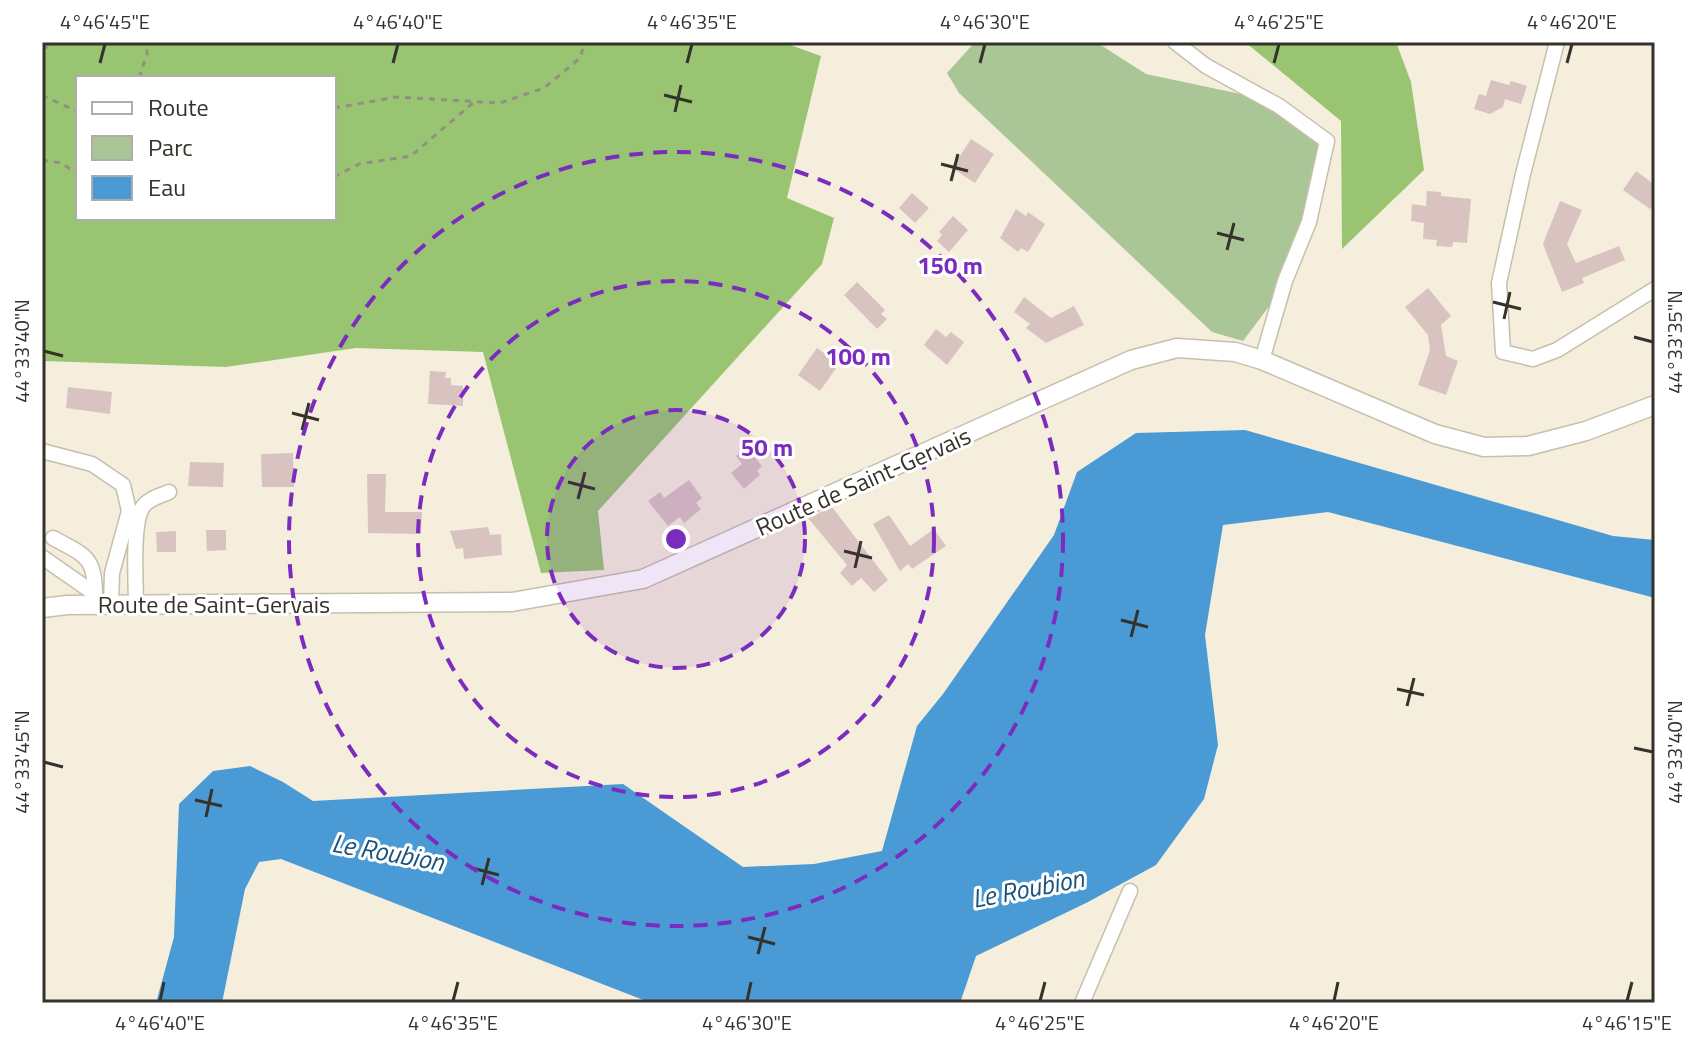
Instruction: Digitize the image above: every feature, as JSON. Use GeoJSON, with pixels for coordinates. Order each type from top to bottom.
{"type":"FeatureCollection","features":[{"type":"Feature","properties":{"kind":"street"},"geometry":{"type":"LineString","coordinates":[[1175,42],[1206,66],[1279,106],[1327,141],[1309,222],[1285,281],[1262,360]]}},
{"type":"Feature","properties":{"kind":"street"},"geometry":{"type":"LineString","coordinates":[[1557,42],[1499,283],[1503,352],[1533,359],[1557,350],[1655,289]]}},
{"type":"Feature","properties":{"kind":"street","name":"Route de Saint-Gervais"},"geometry":{"type":"LineString","coordinates":[[42,608],[101,601],[136,605],[512,602],[643,579],[1131,360],[1177,348],[1235,352],[1262,360],[1435,434],[1484,447],[1528,446],[1586,431],[1655,405]]}},
{"type":"Feature","properties":{"kind":"street"},"geometry":{"type":"LineString","coordinates":[[42,451],[92,464],[123,485],[129,511],[101,601]]}},
{"type":"Feature","properties":{"kind":"street"},"geometry":{"type":"LineString","coordinates":[[136,605],[136,537],[141,510],[149,501],[169,492]]}},
{"type":"Feature","properties":{"kind":"street"},"geometry":{"type":"LineString","coordinates":[[53,538],[91,563],[101,601]]}},
{"type":"Feature","properties":{"kind":"street"},"geometry":{"type":"LineString","coordinates":[[42,557],[101,601]]}},
{"type":"Feature","properties":{"kind":"street"},"geometry":{"type":"LineString","coordinates":[[1082,1003],[1130,891]]}},
{"type":"Feature","properties":{"kind":"path"},"geometry":{"type":"LineString","coordinates":[[42,49],[61,42]]}},
{"type":"Feature","properties":{"kind":"path"},"geometry":{"type":"LineString","coordinates":[[140,76],[147,54],[147,42]]}},
{"type":"Feature","properties":{"kind":"path"},"geometry":{"type":"LineString","coordinates":[[336,108],[397,97],[500,103],[544,88],[579,59],[586,42]]}},
{"type":"Feature","properties":{"kind":"path"},"geometry":{"type":"LineString","coordinates":[[42,95],[76,111]]}},
{"type":"Feature","properties":{"kind":"path"},"geometry":{"type":"LineString","coordinates":[[336,176],[359,164],[411,156],[474,102]]}},
{"type":"Feature","properties":{"kind":"path"},"geometry":{"type":"LineString","coordinates":[[42,160],[61,163],[76,173]]}},
{"type":"Feature","properties":{"kind":"green space"},"geometry":{"type":"Polygon","coordinates":[[[42,42],[782,42],[821,56],[787,198],[834,218],[822,264],[598,511],[604,570],[541,573],[483,352],[356,348],[226,367],[42,361],[42,42]]]}},
{"type":"Feature","properties":{"kind":"green space"},"geometry":{"type":"Polygon","coordinates":[[[975,42],[1096,42],[1146,74],[1269,100],[1317,139],[1319,172],[1280,292],[1243,341],[1212,332],[959,93],[947,73],[975,42]]]}},
{"type":"Feature","properties":{"kind":"green space"},"geometry":{"type":"Polygon","coordinates":[[[1245,42],[1396,42],[1411,82],[1424,170],[1342,249],[1341,121],[1245,42]]]}},
{"type":"Feature","properties":{"kind":"water","name":"Le Roubion"},"geometry":{"type":"Polygon","coordinates":[[[1245,430],[1613,536],[1655,540],[1655,598],[1328,512],[1223,525],[1205,635],[1218,745],[1204,799],[1156,865],[976,956],[960,1003],[651,1003],[281,859],[259,862],[245,889],[222,1003],[156,1003],[174,937],[179,804],[213,771],[250,766],[313,801],[623,784],[743,867],[814,864],[882,851],[917,726],[943,694],[1054,535],[1077,472],[1136,433],[1245,430]]]}},
{"type":"Feature","properties":{"kind":"building"},"geometry":{"type":"Polygon","coordinates":[[[1491,80],[1527,86],[1521,104],[1505,99],[1503,107],[1490,114],[1474,109],[1479,94],[1486,96],[1491,80]]]}},
{"type":"Feature","properties":{"kind":"building"},"geometry":{"type":"Polygon","coordinates":[[[971,139],[994,154],[975,183],[952,168],[971,139]]]}},
{"type":"Feature","properties":{"kind":"building"},"geometry":{"type":"Polygon","coordinates":[[[1636,171],[1655,185],[1655,202],[1650,209],[1623,190],[1636,171]]]}},
{"type":"Feature","properties":{"kind":"building"},"geometry":{"type":"Polygon","coordinates":[[[1427,191],[1441,192],[1441,196],[1471,199],[1467,243],[1453,242],[1452,247],[1436,246],[1437,240],[1423,239],[1424,223],[1411,221],[1412,204],[1426,206],[1427,191]]]}},
{"type":"Feature","properties":{"kind":"building"},"geometry":{"type":"Polygon","coordinates":[[[912,193],[929,208],[915,223],[899,208],[912,193]]]}},
{"type":"Feature","properties":{"kind":"building"},"geometry":{"type":"Polygon","coordinates":[[[1560,201],[1582,210],[1567,244],[1576,263],[1619,246],[1625,260],[1582,278],[1584,283],[1562,292],[1543,244],[1560,201]]]}},
{"type":"Feature","properties":{"kind":"building"},"geometry":{"type":"Polygon","coordinates":[[[1016,209],[1026,216],[1028,212],[1045,224],[1028,252],[1021,248],[1018,252],[1000,238],[1016,209]]]}},
{"type":"Feature","properties":{"kind":"building"},"geometry":{"type":"Polygon","coordinates":[[[953,216],[968,230],[949,252],[937,241],[942,235],[939,232],[953,216]]]}},
{"type":"Feature","properties":{"kind":"building"},"geometry":{"type":"Polygon","coordinates":[[[857,282],[885,310],[881,314],[887,319],[877,329],[844,295],[857,282]]]}},
{"type":"Feature","properties":{"kind":"building"},"geometry":{"type":"Polygon","coordinates":[[[1428,288],[1451,316],[1441,325],[1446,356],[1458,361],[1446,395],[1418,385],[1430,350],[1428,335],[1405,307],[1428,288]]]}},
{"type":"Feature","properties":{"kind":"building"},"geometry":{"type":"Polygon","coordinates":[[[1024,297],[1051,318],[1074,306],[1084,325],[1046,343],[1026,328],[1030,324],[1014,312],[1024,297]]]}},
{"type":"Feature","properties":{"kind":"building"},"geometry":{"type":"Polygon","coordinates":[[[936,329],[946,337],[951,332],[964,342],[947,365],[924,345],[936,329]]]}},
{"type":"Feature","properties":{"kind":"building"},"geometry":{"type":"Polygon","coordinates":[[[817,348],[839,364],[820,391],[798,375],[817,348]]]}},
{"type":"Feature","properties":{"kind":"building"},"geometry":{"type":"Polygon","coordinates":[[[430,371],[446,372],[445,378],[451,378],[451,385],[463,386],[463,406],[428,404],[430,371]]]}},
{"type":"Feature","properties":{"kind":"building"},"geometry":{"type":"Polygon","coordinates":[[[68,387],[112,392],[110,414],[66,408],[68,387]]]}},
{"type":"Feature","properties":{"kind":"building"},"geometry":{"type":"Polygon","coordinates":[[[747,448],[762,466],[757,471],[760,475],[744,489],[731,473],[742,464],[736,456],[747,448]]]}},
{"type":"Feature","properties":{"kind":"building"},"geometry":{"type":"Polygon","coordinates":[[[293,453],[294,487],[262,487],[261,454],[293,453]]]}},
{"type":"Feature","properties":{"kind":"building"},"geometry":{"type":"Polygon","coordinates":[[[190,462],[224,463],[223,487],[188,486],[190,462]]]}},
{"type":"Feature","properties":{"kind":"building"},"geometry":{"type":"Polygon","coordinates":[[[367,474],[386,474],[385,512],[422,512],[421,534],[368,533],[367,474]]]}},
{"type":"Feature","properties":{"kind":"building"},"geometry":{"type":"Polygon","coordinates":[[[689,480],[702,498],[696,503],[701,509],[684,523],[680,517],[668,526],[648,501],[660,492],[664,498],[689,480]]]}},
{"type":"Feature","properties":{"kind":"building"},"geometry":{"type":"Polygon","coordinates":[[[832,507],[888,580],[874,592],[861,578],[852,586],[840,573],[847,565],[808,518],[832,507]]]}},
{"type":"Feature","properties":{"kind":"building"},"geometry":{"type":"Polygon","coordinates":[[[889,515],[910,546],[934,529],[946,546],[912,569],[908,564],[900,571],[873,524],[889,515]]]}},
{"type":"Feature","properties":{"kind":"building"},"geometry":{"type":"Polygon","coordinates":[[[488,527],[490,535],[501,534],[502,555],[464,559],[463,548],[456,549],[450,531],[488,527]]]}},
{"type":"Feature","properties":{"kind":"building"},"geometry":{"type":"Polygon","coordinates":[[[206,530],[226,530],[226,550],[207,551],[206,530]]]}},
{"type":"Feature","properties":{"kind":"building"},"geometry":{"type":"Polygon","coordinates":[[[176,531],[176,552],[157,552],[156,532],[176,531]]]}}]}
